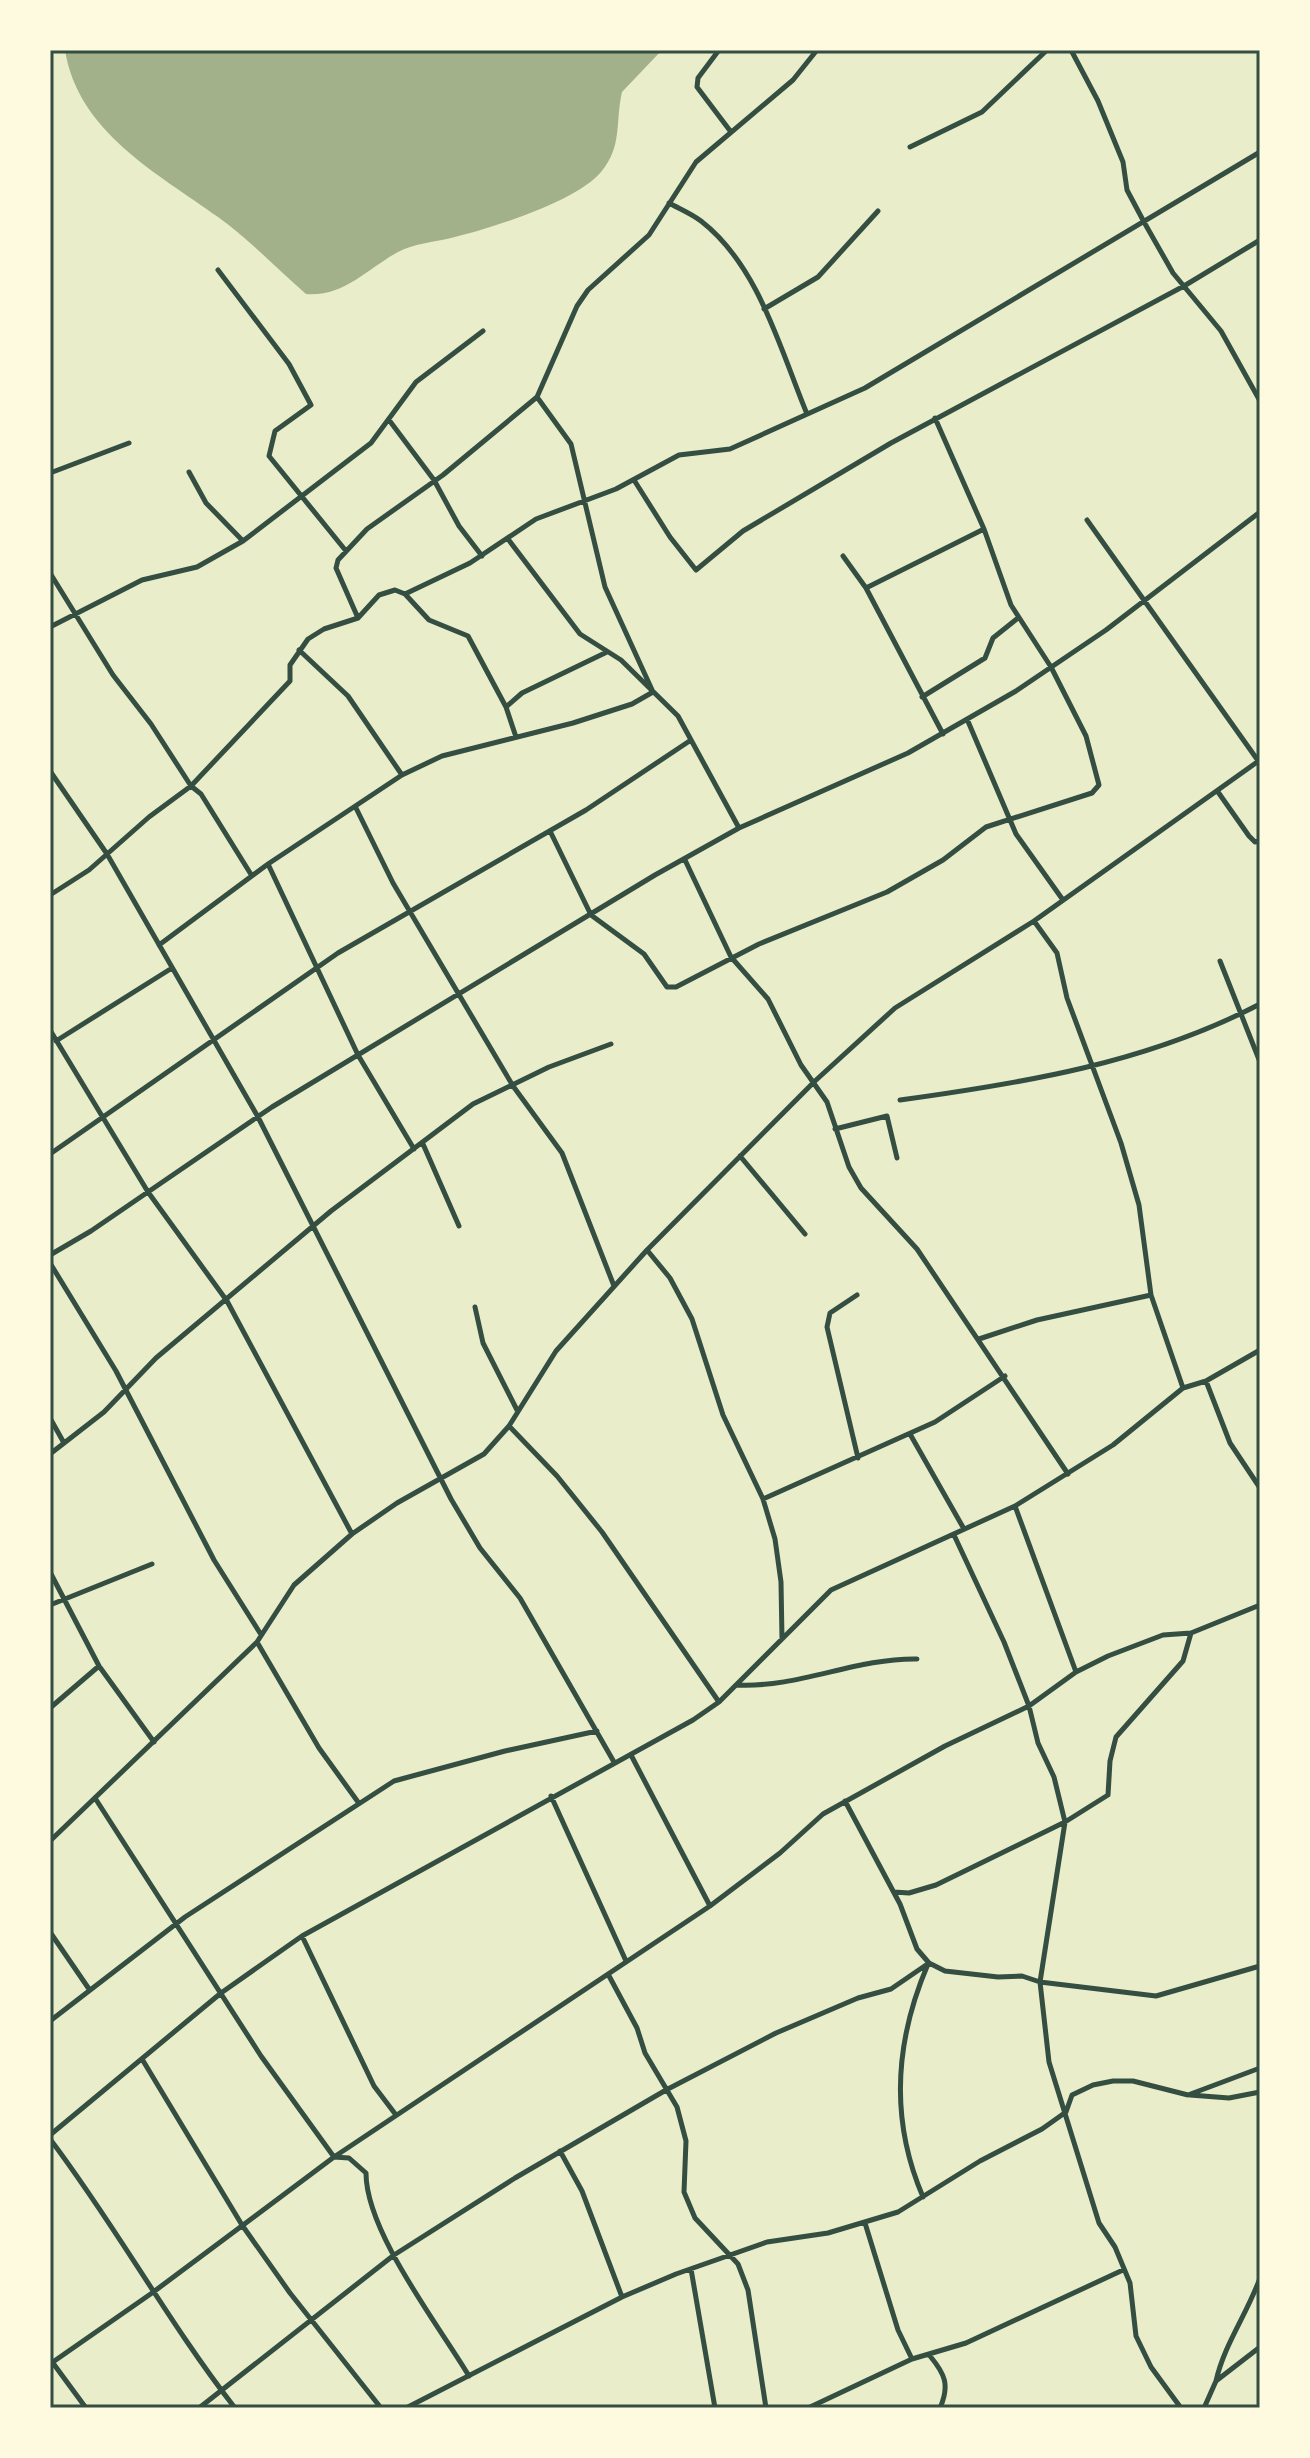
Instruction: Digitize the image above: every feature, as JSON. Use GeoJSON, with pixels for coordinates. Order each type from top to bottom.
{"type":"FeatureCollection","features":[{"type":"Feature","properties":{"kind":"street"},"geometry":{"type":"LineString","coordinates":[[719,50],[698,78],[697,87],[731,132]]}},
{"type":"Feature","properties":{"kind":"street"},"geometry":{"type":"LineString","coordinates":[[358,618],[336,568],[346,551],[367,529],[537,397],[577,306],[588,290],[649,235],[696,162],[793,80],[817,50]]}},
{"type":"Feature","properties":{"kind":"street"},"geometry":{"type":"LineString","coordinates":[[910,147],[982,112],[1047,50]]}},
{"type":"Feature","properties":{"kind":"street"},"geometry":{"type":"LineString","coordinates":[[1071,50],[1098,101],[1123,162],[1127,190],[1144,222],[1184,286],[1221,331],[1257,390],[1260,401]]}},
{"type":"Feature","properties":{"kind":"street"},"geometry":{"type":"LineString","coordinates":[[405,594],[482,556],[536,519],[634,480],[679,455],[730,449],[865,388],[1260,152]]}},
{"type":"Feature","properties":{"kind":"street"},"geometry":{"type":"LineString","coordinates":[[669,203],[702,222],[745,272],[764,309],[807,414]]}},
{"type":"Feature","properties":{"kind":"street"},"geometry":{"type":"LineString","coordinates":[[764,309],[818,277],[878,211]]}},
{"type":"Feature","properties":{"kind":"street"},"geometry":{"type":"LineString","coordinates":[[634,480],[670,537],[696,570],[743,531],[935,418],[1184,286],[1260,240]]}},
{"type":"Feature","properties":{"kind":"street"},"geometry":{"type":"LineString","coordinates":[[218,270],[289,364],[311,405],[275,431],[269,456],[346,551]]}},
{"type":"Feature","properties":{"kind":"street"},"geometry":{"type":"LineString","coordinates":[[50,627],[147,579],[197,567],[243,541],[371,443],[416,382],[483,331]]}},
{"type":"Feature","properties":{"kind":"street"},"geometry":{"type":"LineString","coordinates":[[537,397],[568,439],[610,601],[653,692]]}},
{"type":"Feature","properties":{"kind":"street"},"geometry":{"type":"LineString","coordinates":[[550,831],[591,915],[644,954],[667,987],[676,987],[731,957],[887,892],[943,860],[986,827],[1092,793],[1099,785],[1086,736],[1051,667],[1018,618],[984,529],[935,418]]}},
{"type":"Feature","properties":{"kind":"street"},"geometry":{"type":"LineString","coordinates":[[389,420],[434,480],[459,526],[482,556]]}},
{"type":"Feature","properties":{"kind":"street"},"geometry":{"type":"LineString","coordinates":[[50,473],[129,443]]}},
{"type":"Feature","properties":{"kind":"street"},"geometry":{"type":"LineString","coordinates":[[189,472],[206,503],[243,541]]}},
{"type":"Feature","properties":{"kind":"street"},"geometry":{"type":"LineString","coordinates":[[50,1255],[258,1117],[358,1055],[739,828],[943,734],[1051,667],[1260,512]]}},
{"type":"Feature","properties":{"kind":"street"},"geometry":{"type":"LineString","coordinates":[[50,1841],[257,1642],[294,1585],[352,1534],[484,1454],[509,1426],[556,1351],[647,1250],[815,1081],[895,1008],[1034,921],[1259,761],[1142,602],[1087,520]]}},
{"type":"Feature","properties":{"kind":"street"},"geometry":{"type":"LineString","coordinates":[[866,588],[984,529]]}},
{"type":"Feature","properties":{"kind":"street"},"geometry":{"type":"LineString","coordinates":[[508,539],[580,634],[607,652],[678,716],[739,828]]}},
{"type":"Feature","properties":{"kind":"street"},"geometry":{"type":"LineString","coordinates":[[843,556],[866,588],[943,734]]}},
{"type":"Feature","properties":{"kind":"street"},"geometry":{"type":"LineString","coordinates":[[50,573],[191,786],[201,794],[252,876]]}},
{"type":"Feature","properties":{"kind":"street"},"geometry":{"type":"LineString","coordinates":[[50,895],[89,870],[191,786],[290,681],[290,665],[299,650],[324,629],[358,618],[379,595],[395,590],[405,594],[429,620],[468,636],[506,707],[516,737]]}},
{"type":"Feature","properties":{"kind":"street"},"geometry":{"type":"LineString","coordinates":[[922,697],[985,658],[993,638],[1018,618]]}},
{"type":"Feature","properties":{"kind":"street"},"geometry":{"type":"LineString","coordinates":[[299,650],[348,696],[402,775]]}},
{"type":"Feature","properties":{"kind":"street"},"geometry":{"type":"LineString","coordinates":[[506,707],[522,693],[607,652]]}},
{"type":"Feature","properties":{"kind":"street"},"geometry":{"type":"LineString","coordinates":[[159,945],[268,864],[402,775],[442,756],[632,704],[653,692]]}},
{"type":"Feature","properties":{"kind":"street"},"geometry":{"type":"LineString","coordinates":[[967,719],[1010,821],[1039,871],[1063,900]]}},
{"type":"Feature","properties":{"kind":"street"},"geometry":{"type":"LineString","coordinates":[[50,1154],[211,1040],[380,927],[411,914],[439,894],[550,831],[691,740]]}},
{"type":"Feature","properties":{"kind":"street"},"geometry":{"type":"LineString","coordinates":[[50,771],[107,854],[211,1040],[258,1117],[480,1548],[520,1598],[614,1762]]}},
{"type":"Feature","properties":{"kind":"street"},"geometry":{"type":"LineString","coordinates":[[1218,792],[1249,836],[1255,842],[1260,841]]}},
{"type":"Feature","properties":{"kind":"street"},"geometry":{"type":"LineString","coordinates":[[356,808],[411,914],[461,993],[513,1086],[562,1153],[614,1286]]}},
{"type":"Feature","properties":{"kind":"street"},"geometry":{"type":"LineString","coordinates":[[685,860],[731,957],[768,999],[801,1065],[827,1102],[849,1167],[861,1188],[917,1249],[1068,1474]]}},
{"type":"Feature","properties":{"kind":"street"},"geometry":{"type":"LineString","coordinates":[[268,864],[358,1055],[414,1149]]}},
{"type":"Feature","properties":{"kind":"street"},"geometry":{"type":"LineString","coordinates":[[1034,921],[1057,953],[1067,998],[1139,1205],[1151,1295],[1183,1388]]}},
{"type":"Feature","properties":{"kind":"street"},"geometry":{"type":"LineString","coordinates":[[1220,961],[1260,1062]]}},
{"type":"Feature","properties":{"kind":"street"},"geometry":{"type":"LineString","coordinates":[[56,1041],[172,968]]}},
{"type":"Feature","properties":{"kind":"street"},"geometry":{"type":"LineString","coordinates":[[900,1100],[977,1091],[1141,1054],[1260,1004]]}},
{"type":"Feature","properties":{"kind":"street"},"geometry":{"type":"LineString","coordinates":[[51,1033],[148,1192],[227,1301],[352,1534]]}},
{"type":"Feature","properties":{"kind":"street"},"geometry":{"type":"LineString","coordinates":[[50,1454],[104,1412],[125,1388],[313,1227],[473,1104],[549,1067],[611,1044]]}},
{"type":"Feature","properties":{"kind":"street"},"geometry":{"type":"LineString","coordinates":[[835,1129],[887,1116],[897,1158]]}},
{"type":"Feature","properties":{"kind":"street"},"geometry":{"type":"LineString","coordinates":[[423,1144],[459,1226]]}},
{"type":"Feature","properties":{"kind":"street"},"geometry":{"type":"LineString","coordinates":[[740,1156],[805,1234]]}},
{"type":"Feature","properties":{"kind":"street"},"geometry":{"type":"LineString","coordinates":[[647,1250],[670,1278],[692,1319],[723,1415],[763,1499],[779,1568],[782,1640]]}},
{"type":"Feature","properties":{"kind":"street"},"geometry":{"type":"LineString","coordinates":[[50,1263],[125,1388],[214,1560],[260,1633]]}},
{"type":"Feature","properties":{"kind":"street"},"geometry":{"type":"LineString","coordinates":[[857,1295],[830,1313],[827,1327],[858,1458]]}},
{"type":"Feature","properties":{"kind":"street"},"geometry":{"type":"LineString","coordinates":[[979,1339],[1037,1320],[1151,1295]]}},
{"type":"Feature","properties":{"kind":"street"},"geometry":{"type":"LineString","coordinates":[[475,1307],[483,1343],[518,1411]]}},
{"type":"Feature","properties":{"kind":"street"},"geometry":{"type":"LineString","coordinates":[[235,2408],[152,2293],[100,2205],[50,2137],[221,1993],[302,1936],[551,1796],[631,1755],[719,1702],[831,1590],[1015,1506],[1113,1445],[1183,1388],[1206,1381],[1260,1350]]}},
{"type":"Feature","properties":{"kind":"street"},"geometry":{"type":"LineString","coordinates":[[763,1499],[910,1434],[980,1395],[1005,1376]]}},
{"type":"Feature","properties":{"kind":"street"},"geometry":{"type":"LineString","coordinates":[[1206,1381],[1230,1443],[1260,1488]]}},
{"type":"Feature","properties":{"kind":"street"},"geometry":{"type":"LineString","coordinates":[[50,1418],[64,1443]]}},
{"type":"Feature","properties":{"kind":"street"},"geometry":{"type":"LineString","coordinates":[[509,1426],[557,1476],[602,1532],[719,1702]]}},
{"type":"Feature","properties":{"kind":"street"},"geometry":{"type":"LineString","coordinates":[[910,1434],[964,1529]]}},
{"type":"Feature","properties":{"kind":"street"},"geometry":{"type":"LineString","coordinates":[[1015,1506],[1076,1672]]}},
{"type":"Feature","properties":{"kind":"street"},"geometry":{"type":"LineString","coordinates":[[954,1535],[1004,1642],[1029,1706],[1065,1822],[1040,1982],[1049,2062],[1066,2112],[1076,2158],[1099,2223],[1115,2247],[1130,2283],[1136,2336],[1151,2367],[1181,2408]]}},
{"type":"Feature","properties":{"kind":"street"},"geometry":{"type":"LineString","coordinates":[[50,1605],[152,1564]]}},
{"type":"Feature","properties":{"kind":"street"},"geometry":{"type":"LineString","coordinates":[[50,1572],[99,1666],[154,1742]]}},
{"type":"Feature","properties":{"kind":"street"},"geometry":{"type":"LineString","coordinates":[[86,2408],[51,2361],[152,2293],[334,2157],[710,1906],[780,1853],[823,1814],[945,1746],[1029,1706],[1076,1672],[1163,1635],[1191,1633],[1260,1605]]}},
{"type":"Feature","properties":{"kind":"street"},"geometry":{"type":"LineString","coordinates":[[893,1892],[909,1893],[936,1885],[1065,1822],[1108,1795],[1110,1761],[1116,1737],[1183,1661],[1191,1633]]}},
{"type":"Feature","properties":{"kind":"street"},"geometry":{"type":"LineString","coordinates":[[257,1642],[312,1737],[358,1802]]}},
{"type":"Feature","properties":{"kind":"street"},"geometry":{"type":"LineString","coordinates":[[736,1685],[766,1686],[885,1659],[917,1659]]}},
{"type":"Feature","properties":{"kind":"street"},"geometry":{"type":"LineString","coordinates":[[50,1708],[99,1666]]}},
{"type":"Feature","properties":{"kind":"street"},"geometry":{"type":"LineString","coordinates":[[50,2021],[177,1922],[394,1781],[597,1731]]}},
{"type":"Feature","properties":{"kind":"street"},"geometry":{"type":"LineString","coordinates":[[631,1755],[710,1906]]}},
{"type":"Feature","properties":{"kind":"street"},"geometry":{"type":"LineString","coordinates":[[551,1796],[626,1961]]}},
{"type":"Feature","properties":{"kind":"street"},"geometry":{"type":"LineString","coordinates":[[95,1798],[261,2056],[334,2157]]}},
{"type":"Feature","properties":{"kind":"street"},"geometry":{"type":"LineString","coordinates":[[845,1801],[893,1892],[917,1949],[929,1963],[945,1971],[973,1976],[1022,1976],[1040,1982],[1156,1996],[1260,1966]]}},
{"type":"Feature","properties":{"kind":"street"},"geometry":{"type":"LineString","coordinates":[[50,1932],[89,1989]]}},
{"type":"Feature","properties":{"kind":"street"},"geometry":{"type":"LineString","coordinates":[[302,1936],[374,2086],[396,2115]]}},
{"type":"Feature","properties":{"kind":"street"},"geometry":{"type":"LineString","coordinates":[[199,2408],[394,2255],[560,2151],[666,2090],[776,2033],[858,1998],[891,1989],[929,1963]]}},
{"type":"Feature","properties":{"kind":"street"},"geometry":{"type":"LineString","coordinates":[[923,2197],[911,2169],[902,2123],[899,2068],[910,2006],[929,1963]]}},
{"type":"Feature","properties":{"kind":"street"},"geometry":{"type":"LineString","coordinates":[[608,1974],[677,2107],[686,2141],[684,2192],[695,2218],[731,2257],[748,2290],[766,2408]]}},
{"type":"Feature","properties":{"kind":"street"},"geometry":{"type":"LineString","coordinates":[[142,2059],[242,2225],[381,2408]]}},
{"type":"Feature","properties":{"kind":"street"},"geometry":{"type":"LineString","coordinates":[[1188,2095],[1260,2068]]}},
{"type":"Feature","properties":{"kind":"street"},"geometry":{"type":"LineString","coordinates":[[406,2408],[622,2297],[691,2269],[767,2242],[828,2233],[898,2212],[1066,2112],[1072,2095],[1093,2085],[1133,2081],[1188,2095],[1229,2098],[1260,2092]]}},
{"type":"Feature","properties":{"kind":"street"},"geometry":{"type":"LineString","coordinates":[[560,2151],[582,2191],[622,2297]]}},
{"type":"Feature","properties":{"kind":"street"},"geometry":{"type":"LineString","coordinates":[[334,2157],[349,2158],[366,2173],[369,2205],[394,2255],[469,2376]]}},
{"type":"Feature","properties":{"kind":"street"},"geometry":{"type":"LineString","coordinates":[[865,2223],[898,2330],[912,2359]]}},
{"type":"Feature","properties":{"kind":"street"},"geometry":{"type":"LineString","coordinates":[[691,2269],[715,2408]]}},
{"type":"Feature","properties":{"kind":"street"},"geometry":{"type":"LineString","coordinates":[[808,2408],[912,2359],[966,2343],[1123,2270]]}},
{"type":"Feature","properties":{"kind":"street"},"geometry":{"type":"LineString","coordinates":[[1204,2408],[1216,2381],[1222,2356],[1240,2326],[1260,2278]]}},
{"type":"Feature","properties":{"kind":"street"},"geometry":{"type":"LineString","coordinates":[[1216,2381],[1259,2350]]}},
{"type":"Feature","properties":{"kind":"street"},"geometry":{"type":"LineString","coordinates":[[929,2355],[945,2374],[946,2394],[940,2408]]}},
{"type":"Feature","properties":{"kind":"shaded area"},"geometry":{"type":"Polygon","coordinates":[[[65,50],[662,50],[622,92],[613,153],[601,172],[589,183],[553,204],[509,221],[404,249],[344,287],[320,294],[306,294],[241,235],[146,166],[103,127],[73,79],[65,50]]]}}]}
